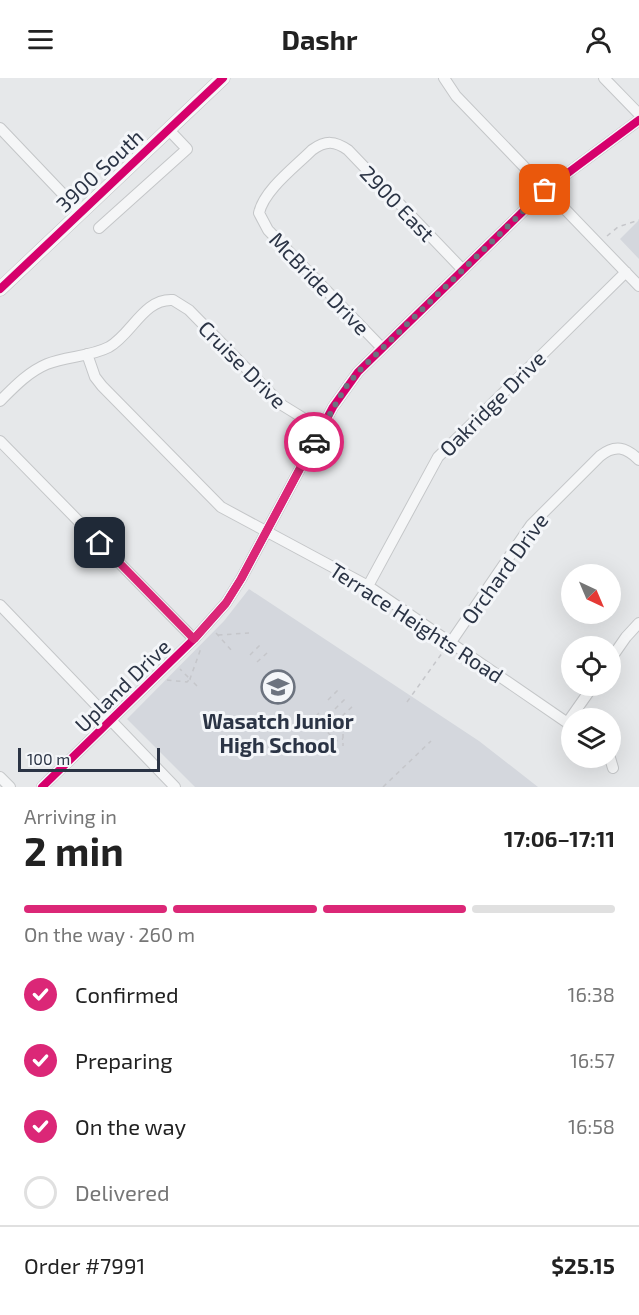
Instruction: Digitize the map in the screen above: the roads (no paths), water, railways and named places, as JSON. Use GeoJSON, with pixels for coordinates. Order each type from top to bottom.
{"type":"FeatureCollection","features":[{"type":"Feature","properties":{"kind":"main road","name":"3900 South"},"geometry":{"type":"LineString","coordinates":[[0,289],[223,78]]}},
{"type":"Feature","properties":{"kind":"street"},"geometry":{"type":"LineString","coordinates":[[444,78],[456,96],[639,286]]}},
{"type":"Feature","properties":{"kind":"street"},"geometry":{"type":"LineString","coordinates":[[604,78],[639,114]]}},
{"type":"Feature","properties":{"kind":"street","name":"Upland Drive"},"geometry":{"type":"LineString","coordinates":[[42,787],[197,643],[226,603],[345,388],[382,348],[545,190],[639,120]]}},
{"type":"Feature","properties":{"kind":"street"},"geometry":{"type":"LineString","coordinates":[[0,128],[80,212]]}},
{"type":"Feature","properties":{"kind":"street"},"geometry":{"type":"LineString","coordinates":[[99,228],[187,149],[168,129]]}},
{"type":"Feature","properties":{"kind":"street","name":"2900 East"},"geometry":{"type":"LineString","coordinates":[[330,141],[348,150],[463,270]]}},
{"type":"Feature","properties":{"kind":"street","name":"McBride Drive"},"geometry":{"type":"LineString","coordinates":[[330,141],[312,150],[267,194],[261,203],[259,213],[268,230],[382,348]]}},
{"type":"Feature","properties":{"kind":"street","name":"Oakridge Drive"},"geometry":{"type":"LineString","coordinates":[[368,586],[438,457],[626,272]]}},
{"type":"Feature","properties":{"kind":"street","name":"Cruise Drive"},"geometry":{"type":"LineString","coordinates":[[87,354],[109,346],[158,302],[166,299],[173,300],[184,306],[282,405],[321,429]]}},
{"type":"Feature","properties":{"kind":"street"},"geometry":{"type":"LineString","coordinates":[[0,401],[36,370],[48,364],[87,354]]}},
{"type":"Feature","properties":{"kind":"street","name":"Terrace Heights Road"},"geometry":{"type":"LineString","coordinates":[[87,354],[95,377],[102,386],[212,498],[232,514],[368,586],[448,645],[561,719]]}},
{"type":"Feature","properties":{"kind":"street"},"geometry":{"type":"LineString","coordinates":[[0,441],[197,643]]}},
{"type":"Feature","properties":{"kind":"street","name":"Orchard Drive"},"geometry":{"type":"LineString","coordinates":[[448,645],[531,525],[600,456],[612,448],[626,449],[639,460]]}},
{"type":"Feature","properties":{"kind":"street"},"geometry":{"type":"LineString","coordinates":[[0,605],[175,787]]}},
{"type":"Feature","properties":{"kind":"street"},"geometry":{"type":"LineString","coordinates":[[621,644],[639,623]]}},
{"type":"Feature","properties":{"kind":"street"},"geometry":{"type":"LineString","coordinates":[[0,777],[10,787]]}},
{"type":"Feature","properties":{"kind":"place","name":"Wasatch Junior High School"},"geometry":{"type":"Point","coordinates":[278,687]}}]}
